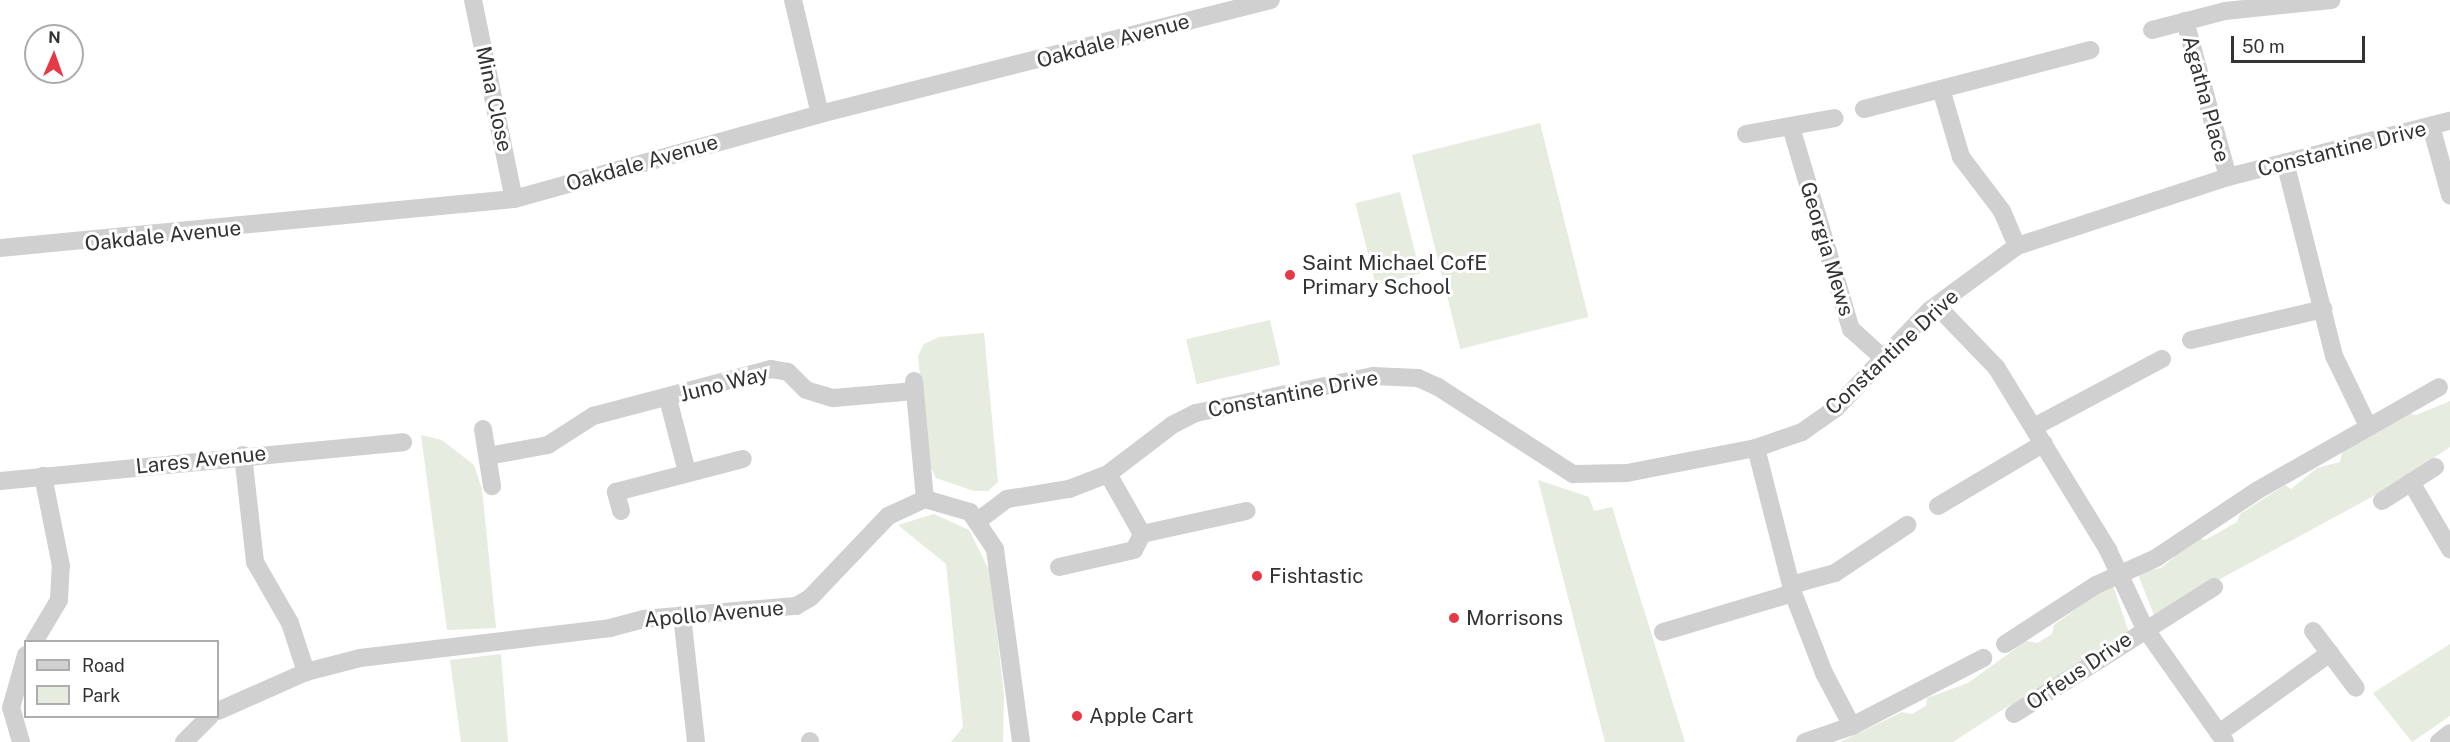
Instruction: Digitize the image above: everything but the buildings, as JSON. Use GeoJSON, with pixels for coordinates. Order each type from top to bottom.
{"type":"FeatureCollection","features":[{"type":"Feature","properties":{"kind":"street","name":"Mina Close"},"geometry":{"type":"LineString","coordinates":[[472,0],[514,199]]}},
{"type":"Feature","properties":{"kind":"street"},"geometry":{"type":"LineString","coordinates":[[793,0],[820,114]]}},
{"type":"Feature","properties":{"kind":"street","name":"Oakdale Avenue"},"geometry":{"type":"LineString","coordinates":[[0,249],[514,199],[820,114],[1271,0]]}},
{"type":"Feature","properties":{"kind":"street","name":"Agatha Place"},"geometry":{"type":"LineString","coordinates":[[2152,30],[2225,11],[2331,0]]}},
{"type":"Feature","properties":{"kind":"street","name":"Agatha Place"},"geometry":{"type":"LineString","coordinates":[[2185,21],[2228,177]]}},
{"type":"Feature","properties":{"kind":"street"},"geometry":{"type":"LineString","coordinates":[[1863,109],[2090,50]]}},
{"type":"Feature","properties":{"kind":"street"},"geometry":{"type":"LineString","coordinates":[[1941,89],[1961,157],[2002,211],[2017,246]]}},
{"type":"Feature","properties":{"kind":"street"},"geometry":{"type":"LineString","coordinates":[[1746,134],[1835,118]]}},
{"type":"Feature","properties":{"kind":"street","name":"Constantine Drive"},"geometry":{"type":"LineString","coordinates":[[979,520],[1007,500],[1069,489],[1108,474],[1172,425],[1196,413],[1393,375],[1438,387],[1573,474],[1627,473],[1756,448],[1802,432],[1836,408],[1937,306],[2017,246],[2228,177],[2286,166],[2450,122]]}},
{"type":"Feature","properties":{"kind":"street"},"geometry":{"type":"LineString","coordinates":[[2432,126],[2450,195]]}},
{"type":"Feature","properties":{"kind":"street","name":"Georgia Mews"},"geometry":{"type":"LineString","coordinates":[[1791,127],[1851,329],[1883,358]]}},
{"type":"Feature","properties":{"kind":"street"},"geometry":{"type":"LineString","coordinates":[[2286,166],[2323,309],[2349,394],[2368,426]]}},
{"type":"Feature","properties":{"kind":"street","name":"Orfeus Drive"},"geometry":{"type":"LineString","coordinates":[[1937,306],[1996,367],[2119,571],[2144,627],[2222,738]]}},
{"type":"Feature","properties":{"kind":"street"},"geometry":{"type":"LineString","coordinates":[[2191,340],[2323,309]]}},
{"type":"Feature","properties":{"kind":"street"},"geometry":{"type":"LineString","coordinates":[[1938,506],[2039,435],[2162,359]]}},
{"type":"Feature","properties":{"kind":"street","name":"Juno Way"},"geometry":{"type":"LineString","coordinates":[[488,456],[548,445],[593,416],[668,399],[771,369],[788,372],[806,390],[833,398],[914,386],[925,499]]}},
{"type":"Feature","properties":{"kind":"street"},"geometry":{"type":"LineString","coordinates":[[2006,644],[2119,571],[2156,558],[2258,490],[2446,384]]}},
{"type":"Feature","properties":{"kind":"street","name":"Juno Way"},"geometry":{"type":"LineString","coordinates":[[668,399],[687,472]]}},
{"type":"Feature","properties":{"kind":"street"},"geometry":{"type":"LineString","coordinates":[[483,429],[492,486]]}},
{"type":"Feature","properties":{"kind":"street","name":"Lares Avenue"},"geometry":{"type":"LineString","coordinates":[[0,481],[243,455],[403,442]]}},
{"type":"Feature","properties":{"kind":"street"},"geometry":{"type":"LineString","coordinates":[[1756,448],[1792,589],[1852,726]]}},
{"type":"Feature","properties":{"kind":"street"},"geometry":{"type":"LineString","coordinates":[[243,455],[255,562],[290,622],[306,672]]}},
{"type":"Feature","properties":{"kind":"street"},"geometry":{"type":"LineString","coordinates":[[621,511],[616,492],[743,459]]}},
{"type":"Feature","properties":{"kind":"street"},"geometry":{"type":"LineString","coordinates":[[2382,501],[2435,467]]}},
{"type":"Feature","properties":{"kind":"street"},"geometry":{"type":"LineString","coordinates":[[1108,474],[1142,534]]}},
{"type":"Feature","properties":{"kind":"street"},"geometry":{"type":"LineString","coordinates":[[35,640],[59,600],[61,566],[43,476]]}},
{"type":"Feature","properties":{"kind":"street"},"geometry":{"type":"LineString","coordinates":[[2411,482],[2450,549]]}},
{"type":"Feature","properties":{"kind":"street"},"geometry":{"type":"LineString","coordinates":[[925,499],[959,505],[979,520],[1002,574],[1021,742]]}},
{"type":"Feature","properties":{"kind":"street","name":"Apollo Avenue"},"geometry":{"type":"LineString","coordinates":[[219,711],[306,672],[405,650],[610,628],[682,615],[796,606],[810,598],[888,516],[925,499]]}},
{"type":"Feature","properties":{"kind":"street"},"geometry":{"type":"LineString","coordinates":[[1142,534],[1247,511]]}},
{"type":"Feature","properties":{"kind":"street"},"geometry":{"type":"LineString","coordinates":[[1663,632],[1835,573],[1907,525]]}},
{"type":"Feature","properties":{"kind":"street"},"geometry":{"type":"LineString","coordinates":[[1059,567],[1134,550],[1142,534]]}},
{"type":"Feature","properties":{"kind":"street","name":"Orfeus Drive"},"geometry":{"type":"LineString","coordinates":[[2014,714],[2144,627],[2214,587]]}},
{"type":"Feature","properties":{"kind":"street"},"geometry":{"type":"LineString","coordinates":[[682,615],[696,742]]}},
{"type":"Feature","properties":{"kind":"street"},"geometry":{"type":"LineString","coordinates":[[2313,631],[2356,688]]}},
{"type":"Feature","properties":{"kind":"street"},"geometry":{"type":"LineString","coordinates":[[2222,738],[2330,653]]}},
{"type":"Feature","properties":{"kind":"street"},"geometry":{"type":"LineString","coordinates":[[1805,742],[1852,726],[1983,658]]}},
{"type":"Feature","properties":{"kind":"street"},"geometry":{"type":"LineString","coordinates":[[21,742],[5,706],[24,660]]}},
{"type":"Feature","properties":{"kind":"street"},"geometry":{"type":"LineString","coordinates":[[1013,742],[1016,711]]}},
{"type":"Feature","properties":{"kind":"street"},"geometry":{"type":"LineString","coordinates":[[184,742],[209,718]]}},
{"type":"Feature","properties":{"kind":"street"},"geometry":{"type":"LineString","coordinates":[[2439,742],[2450,733]]}},
{"type":"Feature","properties":{"kind":"green space"},"geometry":{"type":"Polygon","coordinates":[[[1540,123],[1588,317],[1460,349],[1412,155],[1540,123]]]}},
{"type":"Feature","properties":{"kind":"green space"},"geometry":{"type":"Polygon","coordinates":[[[1400,192],[1420,274],[1376,285],[1355,203],[1400,192]]]}},
{"type":"Feature","properties":{"kind":"green space"},"geometry":{"type":"Polygon","coordinates":[[[1270,320],[1280,365],[1197,384],[1186,339],[1270,320]]]}},
{"type":"Feature","properties":{"kind":"green space"},"geometry":{"type":"Polygon","coordinates":[[[984,333],[998,482],[988,491],[974,491],[936,478],[928,462],[918,356],[924,344],[939,337],[984,333]]]}},
{"type":"Feature","properties":{"kind":"green space"},"geometry":{"type":"Polygon","coordinates":[[[2450,401],[2450,447],[2392,486],[2154,615],[2137,572],[2161,568],[2197,538],[2205,540],[2237,522],[2240,514],[2285,485],[2291,489],[2317,468],[2340,462],[2342,452],[2408,413],[2416,415],[2450,401]]]}},
{"type":"Feature","properties":{"kind":"green space"},"geometry":{"type":"Polygon","coordinates":[[[421,435],[442,440],[474,465],[482,489],[496,628],[447,630],[421,435]]]}},
{"type":"Feature","properties":{"kind":"green space"},"geometry":{"type":"Polygon","coordinates":[[[1538,480],[1589,497],[1594,511],[1612,507],[1685,742],[1605,742],[1538,480]]]}},
{"type":"Feature","properties":{"kind":"green space"},"geometry":{"type":"Polygon","coordinates":[[[934,514],[969,530],[990,572],[1004,695],[1003,742],[951,742],[963,727],[946,564],[898,525],[934,514]]]}},
{"type":"Feature","properties":{"kind":"green space"},"geometry":{"type":"Polygon","coordinates":[[[2112,582],[2129,633],[2022,703],[2010,705],[1953,742],[1840,742],[1902,712],[1912,714],[1926,706],[1927,698],[1968,683],[2026,641],[2037,643],[2052,634],[2054,625],[2112,582]]]}},
{"type":"Feature","properties":{"kind":"green space"},"geometry":{"type":"Polygon","coordinates":[[[2450,644],[2450,716],[2412,742],[2373,693],[2450,644]]]}},
{"type":"Feature","properties":{"kind":"green space"},"geometry":{"type":"Polygon","coordinates":[[[501,654],[508,742],[461,742],[450,660],[501,654]]]}},
{"type":"Feature","properties":{"kind":"place","name":"Saint Michael CofE Primary School"},"geometry":{"type":"Point","coordinates":[1290,275]}},
{"type":"Feature","properties":{"kind":"place","name":"Fishtastic"},"geometry":{"type":"Point","coordinates":[1257,576]}},
{"type":"Feature","properties":{"kind":"place","name":"Morrisons"},"geometry":{"type":"Point","coordinates":[1454,618]}},
{"type":"Feature","properties":{"kind":"place","name":"Apple Cart"},"geometry":{"type":"Point","coordinates":[1077,716]}}]}
